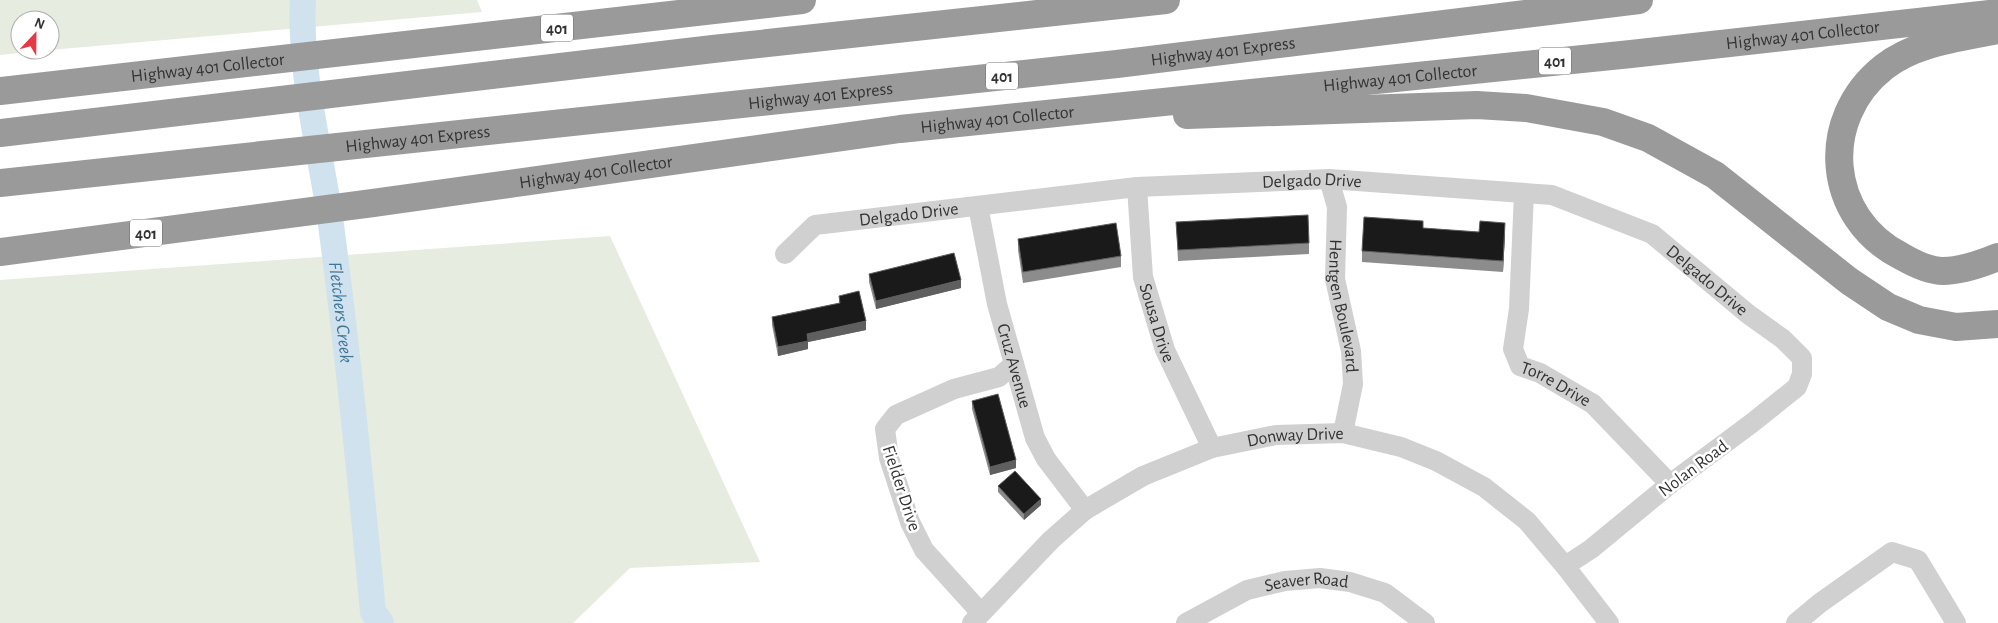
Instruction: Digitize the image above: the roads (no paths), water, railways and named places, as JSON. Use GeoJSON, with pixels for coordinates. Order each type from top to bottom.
{"type":"FeatureCollection","features":[{"type":"Feature","properties":{"kind":"highway","name":"Highway 401 Collector"},"geometry":{"type":"LineString","coordinates":[[0,91],[802,0]]}},
{"type":"Feature","properties":{"kind":"highway","name":"401"},"geometry":{"type":"LineString","coordinates":[[0,133],[714,49],[1166,0]]}},
{"type":"Feature","properties":{"kind":"highway","name":"Highway 401 Express"},"geometry":{"type":"LineString","coordinates":[[0,183],[1117,64],[1639,0]]}},
{"type":"Feature","properties":{"kind":"highway","name":"Highway 401 Collector"},"geometry":{"type":"LineString","coordinates":[[0,252],[372,203],[900,129],[1631,54],[1998,13]]}},
{"type":"Feature","properties":{"kind":"highway"},"geometry":{"type":"LineString","coordinates":[[1998,30],[1931,44],[1902,56],[1884,67],[1864,85],[1851,106],[1841,132],[1838,163],[1846,196],[1860,224],[1888,250],[1918,265],[1943,271],[1979,265],[1998,257]]}},
{"type":"Feature","properties":{"kind":"highway"},"geometry":{"type":"LineString","coordinates":[[1111,106],[1188,115],[1477,105],[1526,108],[1603,122],[1648,138],[1716,175],[1849,281],[1888,307],[1919,320],[1956,327],[1998,324]]}},
{"type":"Feature","properties":{"kind":"street","name":"Delgado Drive"},"geometry":{"type":"LineString","coordinates":[[785,254],[815,225],[1137,187],[1328,179],[1552,195],[1652,234],[1748,314],[1783,340],[1802,358]]}},
{"type":"Feature","properties":{"kind":"street","name":"Hentgen Boulevard"},"geometry":{"type":"LineString","coordinates":[[1328,179],[1337,207],[1335,279],[1350,351],[1353,384],[1343,433]]}},
{"type":"Feature","properties":{"kind":"street","name":"Sousa Drive"},"geometry":{"type":"LineString","coordinates":[[1137,187],[1143,277],[1165,350],[1212,448]]}},
{"type":"Feature","properties":{"kind":"street","name":"Torre Drive"},"geometry":{"type":"LineString","coordinates":[[1524,193],[1519,309],[1513,349],[1520,366],[1540,373],[1593,404],[1670,484]]}},
{"type":"Feature","properties":{"kind":"street","name":"Cruz Avenue"},"geometry":{"type":"LineString","coordinates":[[978,206],[997,304],[1035,438],[1046,459],[1085,510]]}},
{"type":"Feature","properties":{"kind":"street","name":"Nolan Road"},"geometry":{"type":"LineString","coordinates":[[1565,566],[1591,549],[1670,484],[1797,387],[1802,374],[1802,358]]}},
{"type":"Feature","properties":{"kind":"street","name":"Fielder Drive"},"geometry":{"type":"LineString","coordinates":[[976,618],[924,550],[907,513],[889,458],[885,429],[896,414],[954,389],[999,377],[1014,364]]}},
{"type":"Feature","properties":{"kind":"street","name":"Donway Drive"},"geometry":{"type":"LineString","coordinates":[[976,618],[1051,540],[1085,510],[1143,476],[1212,448],[1276,434],[1343,433],[1401,447],[1436,461],[1484,487],[1527,521],[1609,623]]}},
{"type":"Feature","properties":{"kind":"street"},"geometry":{"type":"LineString","coordinates":[[1796,623],[1820,603],[1892,552],[1918,560],[1956,623]]}},
{"type":"Feature","properties":{"kind":"street","name":"Seaver Road"},"geometry":{"type":"LineString","coordinates":[[1186,623],[1248,590],[1285,581],[1320,578],[1350,582],[1386,593],[1424,623]]}},
{"type":"Feature","properties":{"kind":"waterway","name":"Fletchers Creek"},"geometry":{"type":"LineString","coordinates":[[303,0],[304,56],[307,85],[331,225],[354,418],[373,612],[381,623]]}}]}
